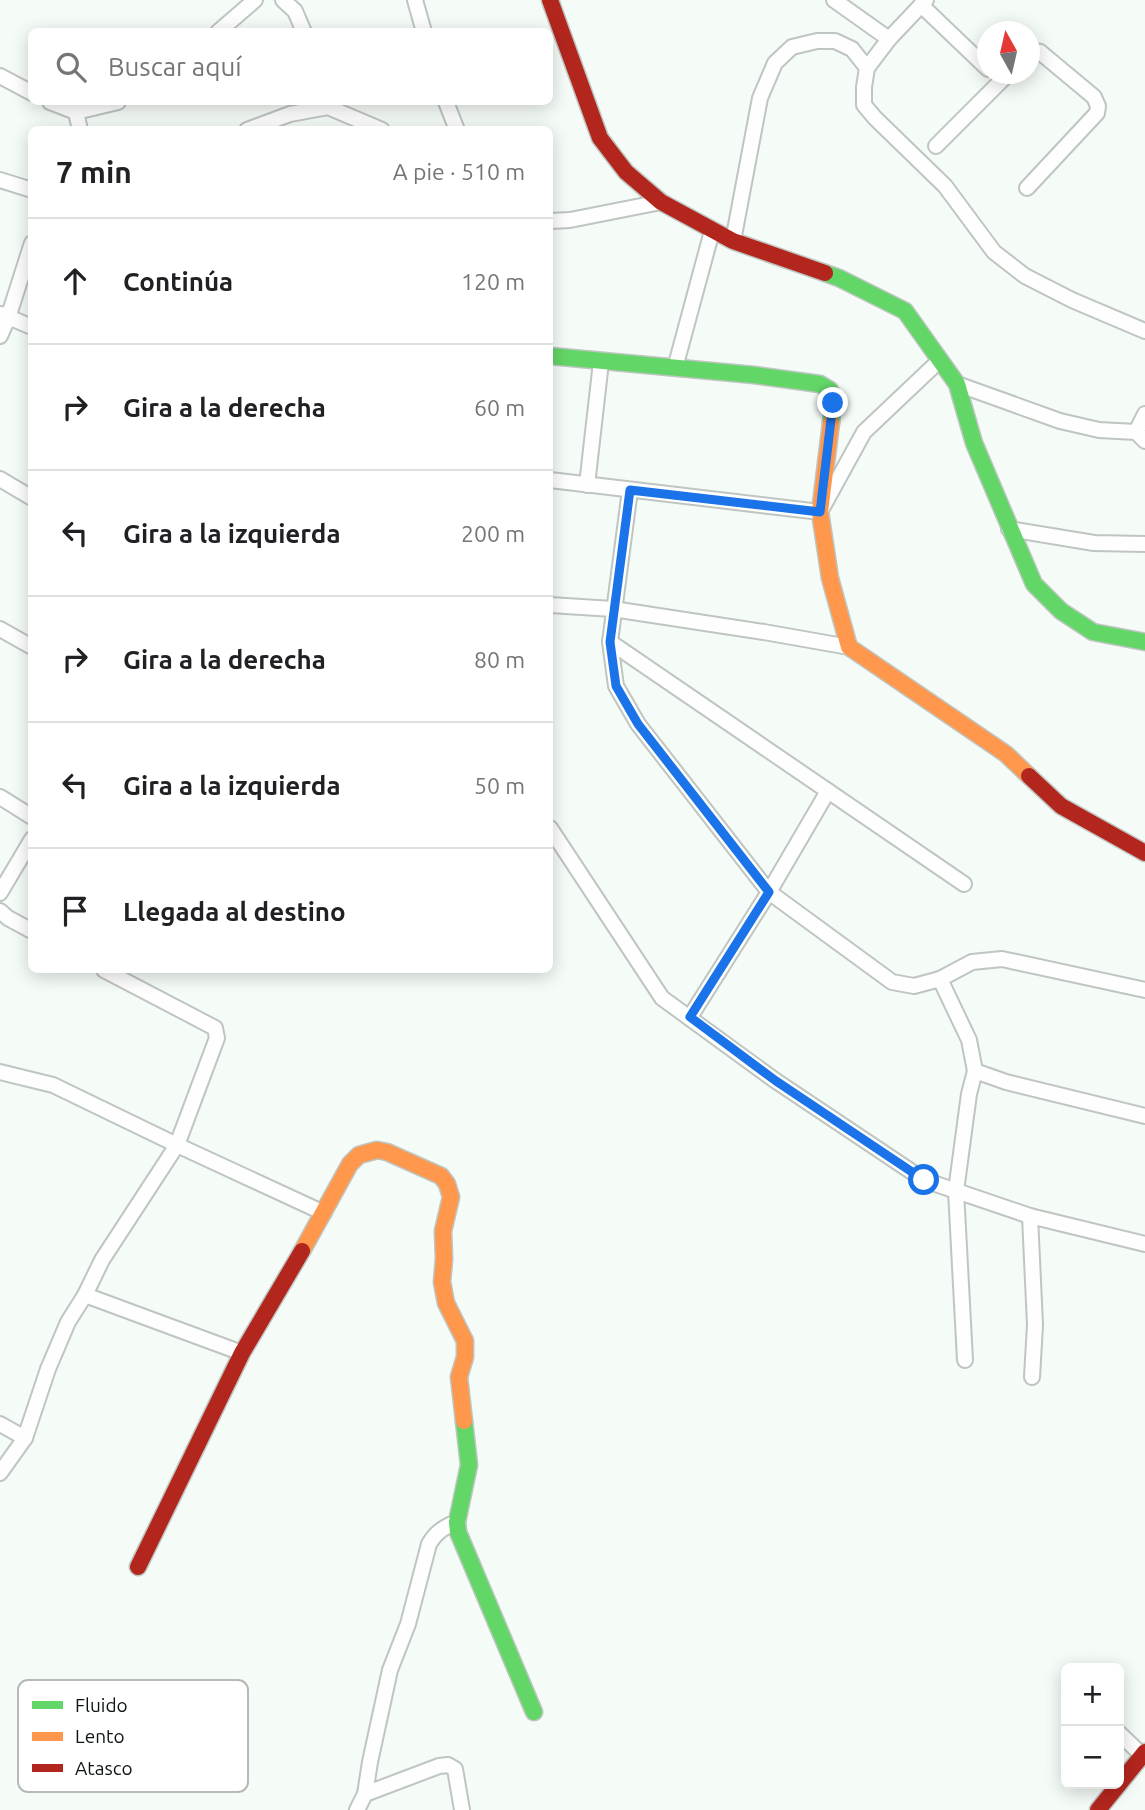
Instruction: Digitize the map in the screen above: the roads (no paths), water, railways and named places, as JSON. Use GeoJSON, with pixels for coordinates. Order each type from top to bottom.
{"type":"FeatureCollection","features":[{"type":"Feature","properties":{"kind":"street"},"geometry":{"type":"LineString","coordinates":[[223,28],[255,0]]}},
{"type":"Feature","properties":{"kind":"street"},"geometry":{"type":"LineString","coordinates":[[283,0],[295,11],[302,28]]}},
{"type":"Feature","properties":{"kind":"street"},"geometry":{"type":"LineString","coordinates":[[415,0],[423,28]]}},
{"type":"Feature","properties":{"kind":"street"},"geometry":{"type":"LineString","coordinates":[[550,0],[600,138],[626,173],[661,202],[733,241],[839,278],[905,311],[957,384],[974,443],[1034,584],[1060,611],[1093,632],[1145,642]]}},
{"type":"Feature","properties":{"kind":"street"},"geometry":{"type":"LineString","coordinates":[[834,0],[889,39]]}},
{"type":"Feature","properties":{"kind":"street"},"geometry":{"type":"LineString","coordinates":[[977,57],[924,2],[889,39],[867,68],[864,105],[945,186],[994,252],[1025,276],[1072,300],[1145,331]]}},
{"type":"Feature","properties":{"kind":"street"},"geometry":{"type":"LineString","coordinates":[[733,241],[760,98],[775,63],[792,47],[817,41],[835,41],[852,49],[867,68]]}},
{"type":"Feature","properties":{"kind":"street"},"geometry":{"type":"LineString","coordinates":[[1027,188],[1097,113],[1098,106],[1094,97],[1040,52]]}},
{"type":"Feature","properties":{"kind":"street"},"geometry":{"type":"LineString","coordinates":[[0,76],[28,91]]}},
{"type":"Feature","properties":{"kind":"street"},"geometry":{"type":"LineString","coordinates":[[936,146],[993,84]]}},
{"type":"Feature","properties":{"kind":"street"},"geometry":{"type":"LineString","coordinates":[[58,105],[76,112],[105,105]]}},
{"type":"Feature","properties":{"kind":"street"},"geometry":{"type":"LineString","coordinates":[[258,126],[323,105]]}},
{"type":"Feature","properties":{"kind":"street"},"geometry":{"type":"LineString","coordinates":[[329,105],[374,126]]}},
{"type":"Feature","properties":{"kind":"street"},"geometry":{"type":"LineString","coordinates":[[447,105],[455,126]]}},
{"type":"Feature","properties":{"kind":"street"},"geometry":{"type":"LineString","coordinates":[[76,112],[79,126]]}},
{"type":"Feature","properties":{"kind":"street"},"geometry":{"type":"LineString","coordinates":[[0,180],[28,189]]}},
{"type":"Feature","properties":{"kind":"street"},"geometry":{"type":"LineString","coordinates":[[553,221],[661,202]]}},
{"type":"Feature","properties":{"kind":"street"},"geometry":{"type":"LineString","coordinates":[[675,368],[712,230]]}},
{"type":"Feature","properties":{"kind":"street"},"geometry":{"type":"LineString","coordinates":[[0,336],[4,316],[28,253]]}},
{"type":"Feature","properties":{"kind":"street"},"geometry":{"type":"LineString","coordinates":[[4,316],[28,325]]}},
{"type":"Feature","properties":{"kind":"street"},"geometry":{"type":"LineString","coordinates":[[553,356],[754,375],[820,384],[830,390],[833,403],[820,512],[830,578],[849,648]]}},
{"type":"Feature","properties":{"kind":"street"},"geometry":{"type":"LineString","coordinates":[[820,512],[864,432],[940,360]]}},
{"type":"Feature","properties":{"kind":"street"},"geometry":{"type":"LineString","coordinates":[[587,485],[601,362]]}},
{"type":"Feature","properties":{"kind":"street"},"geometry":{"type":"LineString","coordinates":[[957,384],[1060,421],[1140,437],[1145,414]]}},
{"type":"Feature","properties":{"kind":"street"},"geometry":{"type":"LineString","coordinates":[[0,479],[28,496]]}},
{"type":"Feature","properties":{"kind":"street"},"geometry":{"type":"LineString","coordinates":[[553,480],[820,512]]}},
{"type":"Feature","properties":{"kind":"street"},"geometry":{"type":"LineString","coordinates":[[630,490],[610,642],[616,686],[638,724],[769,892],[892,982],[914,986],[940,979],[972,962],[1002,959],[1145,990]]}},
{"type":"Feature","properties":{"kind":"street"},"geometry":{"type":"LineString","coordinates":[[1009,529],[1094,543],[1145,544]]}},
{"type":"Feature","properties":{"kind":"street"},"geometry":{"type":"LineString","coordinates":[[553,605],[613,609],[849,648],[1006,754],[1061,806],[1145,853]]}},
{"type":"Feature","properties":{"kind":"street"},"geometry":{"type":"LineString","coordinates":[[0,629],[28,645]]}},
{"type":"Feature","properties":{"kind":"street"},"geometry":{"type":"LineString","coordinates":[[610,642],[964,884]]}},
{"type":"Feature","properties":{"kind":"street"},"geometry":{"type":"LineString","coordinates":[[690,1017],[769,892],[828,791]]}},
{"type":"Feature","properties":{"kind":"street"},"geometry":{"type":"LineString","coordinates":[[0,797],[28,814]]}},
{"type":"Feature","properties":{"kind":"street"},"geometry":{"type":"LineString","coordinates":[[553,833],[663,998],[776,1081],[924,1180],[1030,1216],[1145,1244]]}},
{"type":"Feature","properties":{"kind":"street"},"geometry":{"type":"LineString","coordinates":[[0,893],[28,846]]}},
{"type":"Feature","properties":{"kind":"street"},"geometry":{"type":"LineString","coordinates":[[0,911],[28,929]]}},
{"type":"Feature","properties":{"kind":"street"},"geometry":{"type":"LineString","coordinates":[[0,1473],[25,1438],[48,1369],[68,1322],[102,1260],[177,1146],[217,1038],[215,1028],[110,973]]}},
{"type":"Feature","properties":{"kind":"street"},"geometry":{"type":"LineString","coordinates":[[940,979],[969,1040],[975,1071],[969,1094],[956,1191],[965,1360]]}},
{"type":"Feature","properties":{"kind":"street"},"geometry":{"type":"LineString","coordinates":[[975,1071],[1006,1083],[1145,1116]]}},
{"type":"Feature","properties":{"kind":"street"},"geometry":{"type":"LineString","coordinates":[[0,1072],[53,1085],[177,1146],[324,1213]]}},
{"type":"Feature","properties":{"kind":"street"},"geometry":{"type":"LineString","coordinates":[[138,1567],[242,1353],[350,1164],[368,1151],[387,1152],[441,1176],[447,1184],[451,1198],[443,1231],[442,1282],[446,1303],[465,1341],[466,1357],[459,1377],[469,1465],[457,1522],[458,1532],[534,1712]]}},
{"type":"Feature","properties":{"kind":"street"},"geometry":{"type":"LineString","coordinates":[[1030,1216],[1035,1325],[1032,1377]]}},
{"type":"Feature","properties":{"kind":"street"},"geometry":{"type":"LineString","coordinates":[[85,1295],[242,1353]]}},
{"type":"Feature","properties":{"kind":"street"},"geometry":{"type":"LineString","coordinates":[[0,1424],[25,1438]]}},
{"type":"Feature","properties":{"kind":"street"},"geometry":{"type":"LineString","coordinates":[[357,1810],[365,1794],[390,1671],[408,1624],[429,1544],[444,1527],[457,1522]]}},
{"type":"Feature","properties":{"kind":"street"},"geometry":{"type":"LineString","coordinates":[[1098,1810],[1144,1755],[1124,1737]]}},
{"type":"Feature","properties":{"kind":"street"},"geometry":{"type":"LineString","coordinates":[[365,1794],[448,1765],[455,1769],[462,1810]]}}]}
